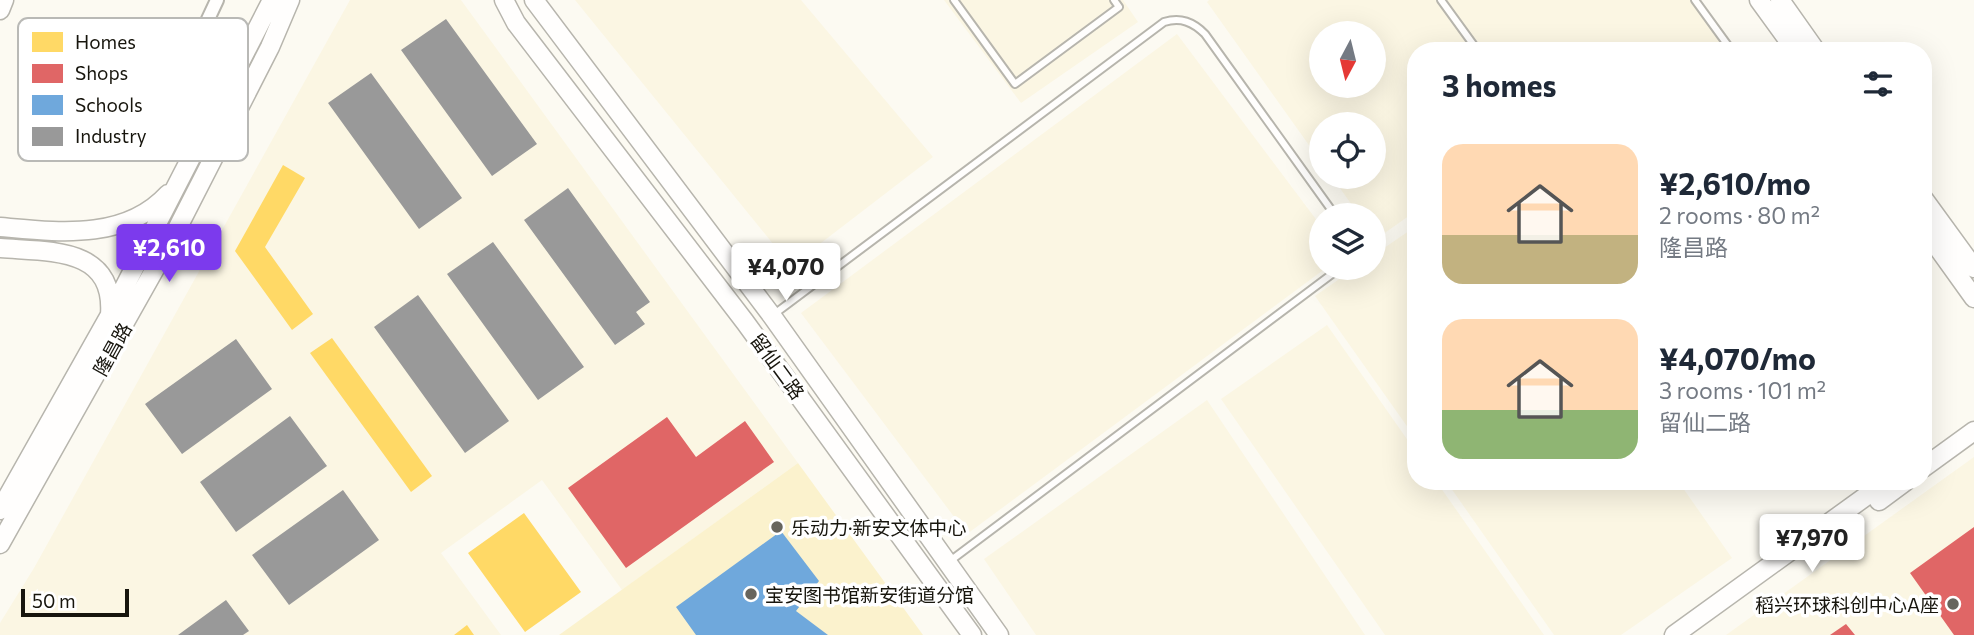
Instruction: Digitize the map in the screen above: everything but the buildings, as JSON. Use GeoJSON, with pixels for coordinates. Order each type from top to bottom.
{"type":"FeatureCollection","features":[{"type":"Feature","properties":{"kind":"street"},"geometry":{"type":"LineString","coordinates":[[0,9],[4,0]]}},
{"type":"Feature","properties":{"kind":"street"},"geometry":{"type":"LineString","coordinates":[[209,18],[217,0]]}},
{"type":"Feature","properties":{"kind":"street","name":"隆昌路"},"geometry":{"type":"LineString","coordinates":[[248,47],[272,0]]}},
{"type":"Feature","properties":{"kind":"street","name":"隆昌路"},"geometry":{"type":"LineString","coordinates":[[248,90],[290,0]]}},
{"type":"Feature","properties":{"kind":"street"},"geometry":{"type":"LineString","coordinates":[[508,7],[534,0]]}},
{"type":"Feature","properties":{"kind":"street","name":"留仙二路"},"geometry":{"type":"LineString","coordinates":[[534,0],[772,316],[949,561],[999,635]]}},
{"type":"Feature","properties":{"kind":"street"},"geometry":{"type":"LineString","coordinates":[[1759,0],[1789,42]]}},
{"type":"Feature","properties":{"kind":"street"},"geometry":{"type":"LineString","coordinates":[[1780,0],[1810,42]]}},
{"type":"Feature","properties":{"kind":"street","name":"留仙二路"},"geometry":{"type":"LineString","coordinates":[[508,7],[745,322],[972,635]]}},
{"type":"Feature","properties":{"kind":"street","name":"隆昌路"},"geometry":{"type":"LineString","coordinates":[[0,510],[110,315],[191,161]]}},
{"type":"Feature","properties":{"kind":"street","name":"隆昌路"},"geometry":{"type":"LineString","coordinates":[[0,544],[116,343],[212,161]]}},
{"type":"Feature","properties":{"kind":"street"},"geometry":{"type":"LineString","coordinates":[[0,227],[54,231],[125,224],[156,207],[181,180]]}},
{"type":"Feature","properties":{"kind":"street"},"geometry":{"type":"LineString","coordinates":[[1932,210],[1974,268]]}},
{"type":"Feature","properties":{"kind":"street"},"geometry":{"type":"LineString","coordinates":[[1932,240],[1974,298]]}},
{"type":"Feature","properties":{"kind":"street"},"geometry":{"type":"LineString","coordinates":[[0,248],[67,253],[82,259],[102,275],[109,289],[110,315]]}},
{"type":"Feature","properties":{"kind":"street"},"geometry":{"type":"LineString","coordinates":[[1932,449],[1974,419]]}},
{"type":"Feature","properties":{"kind":"street"},"geometry":{"type":"LineString","coordinates":[[1932,461],[1974,431]]}},
{"type":"Feature","properties":{"kind":"street"},"geometry":{"type":"LineString","coordinates":[[1674,635],[1875,490]]}},
{"type":"Feature","properties":{"kind":"street"},"geometry":{"type":"LineString","coordinates":[[1695,635],[1894,490]]}},
{"type":"Feature","properties":{"kind":"lane"},"geometry":{"type":"LineString","coordinates":[[954,0],[1015,84],[1119,7],[1114,0]]}},
{"type":"Feature","properties":{"kind":"lane"},"geometry":{"type":"LineString","coordinates":[[1441,0],[1471,42]]}},
{"type":"Feature","properties":{"kind":"lane"},"geometry":{"type":"LineString","coordinates":[[1695,0],[1725,42]]}},
{"type":"Feature","properties":{"kind":"lane"},"geometry":{"type":"LineString","coordinates":[[772,316],[1164,22],[1175,19],[1196,25],[1205,34],[1326,203]]}},
{"type":"Feature","properties":{"kind":"lane"},"geometry":{"type":"LineString","coordinates":[[949,561],[1324,280]]}},
{"type":"Feature","properties":{"kind":"shaded area"},"geometry":{"type":"Polygon","coordinates":[[[350,0],[461,0],[798,463],[622,590],[542,480],[441,553],[501,635],[0,635],[0,623],[34,568],[350,0]]]}},
{"type":"Feature","properties":{"kind":"shaded area"},"geometry":{"type":"Polygon","coordinates":[[[575,0],[801,0],[933,157],[791,266],[575,0]]]}},
{"type":"Feature","properties":{"kind":"shaded area"},"geometry":{"type":"Polygon","coordinates":[[[944,0],[1123,0],[1138,22],[1021,103],[944,0]]]}},
{"type":"Feature","properties":{"kind":"shaded area"},"geometry":{"type":"Polygon","coordinates":[[[1209,0],[1699,0],[1729,42],[1407,42],[1407,217],[1386,232],[1386,203],[1350,203],[1341,189],[1386,189],[1386,112],[1309,112],[1309,145],[1207,2],[1209,0]]]}},
{"type":"Feature","properties":{"kind":"shaded area"},"geometry":{"type":"Polygon","coordinates":[[[1177,34],[1309,210],[1310,280],[967,534],[801,313],[1177,34]]]}},
{"type":"Feature","properties":{"kind":"shaded area"},"geometry":{"type":"Polygon","coordinates":[[[1407,232],[1407,426],[1315,296],[1338,280],[1386,280],[1386,247],[1407,232]]]}},
{"type":"Feature","properties":{"kind":"shaded area"},"geometry":{"type":"Polygon","coordinates":[[[1327,325],[1407,439],[1407,490],[1442,490],[1544,635],[1385,635],[1221,399],[1327,325]]]}},
{"type":"Feature","properties":{"kind":"shaded area"},"geometry":{"type":"Polygon","coordinates":[[[1207,400],[1365,635],[1036,635],[984,559],[1207,400]]]}},
{"type":"Feature","properties":{"kind":"shaded area"},"geometry":{"type":"Polygon","coordinates":[[[1974,457],[1974,635],[1726,635],[1928,490],[1932,490],[1932,487],[1974,457]]]}},
{"type":"Feature","properties":{"kind":"shaded area","name":"乐动力·新安文体中心"},"geometry":{"type":"Polygon","coordinates":[[[798,463],[923,635],[559,635],[798,463]]]}},
{"type":"Feature","properties":{"kind":"shaded area"},"geometry":{"type":"Polygon","coordinates":[[[1452,490],[1684,490],[1732,558],[1621,635],[1554,635],[1452,490]]]}},
{"type":"Feature","properties":{"kind":"place","name":"乐动力·新安文体中心"},"geometry":{"type":"Point","coordinates":[777,527]}},
{"type":"Feature","properties":{"kind":"place","name":"宝安图书馆新安街道分馆"},"geometry":{"type":"Point","coordinates":[751,594]}},
{"type":"Feature","properties":{"kind":"place","name":"稻兴环球科创中心A座"},"geometry":{"type":"Point","coordinates":[1953,604]}}]}
